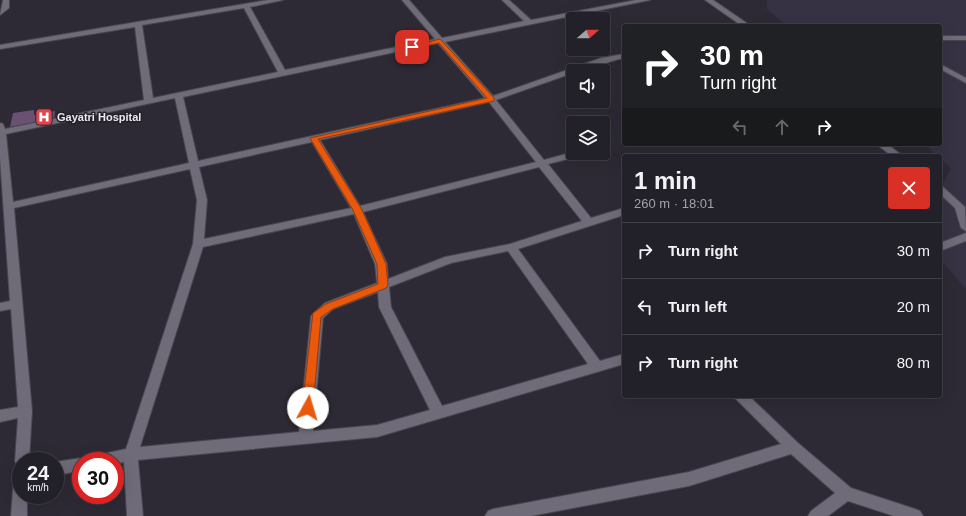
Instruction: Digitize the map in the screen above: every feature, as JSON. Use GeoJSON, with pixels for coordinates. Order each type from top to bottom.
{"type":"FeatureCollection","features":[{"type":"Feature","properties":{"kind":"street"},"geometry":{"type":"LineString","coordinates":[[0,14],[6,8],[6,0]]}},
{"type":"Feature","properties":{"kind":"street"},"geometry":{"type":"LineString","coordinates":[[0,47],[280,0]]}},
{"type":"Feature","properties":{"kind":"street"},"geometry":{"type":"LineString","coordinates":[[405,0],[491,99],[589,223]]}},
{"type":"Feature","properties":{"kind":"street"},"geometry":{"type":"LineString","coordinates":[[505,0],[529,22]]}},
{"type":"Feature","properties":{"kind":"street"},"geometry":{"type":"LineString","coordinates":[[591,0],[602,9]]}},
{"type":"Feature","properties":{"kind":"street"},"geometry":{"type":"LineString","coordinates":[[23,452],[25,411],[16,304],[5,230],[8,206],[0,129],[149,102],[529,22],[647,0]]}},
{"type":"Feature","properties":{"kind":"street"},"geometry":{"type":"LineString","coordinates":[[708,0],[744,24]]}},
{"type":"Feature","properties":{"kind":"street"},"geometry":{"type":"LineString","coordinates":[[246,6],[283,74]]}},
{"type":"Feature","properties":{"kind":"street"},"geometry":{"type":"LineString","coordinates":[[138,24],[149,102]]}},
{"type":"Feature","properties":{"kind":"street"},"geometry":{"type":"LineString","coordinates":[[942,38],[966,38]]}},
{"type":"Feature","properties":{"kind":"street"},"geometry":{"type":"LineString","coordinates":[[8,206],[491,99],[604,60],[622,56]]}},
{"type":"Feature","properties":{"kind":"street"},"geometry":{"type":"LineString","coordinates":[[942,67],[966,81]]}},
{"type":"Feature","properties":{"kind":"street"},"geometry":{"type":"LineString","coordinates":[[135,516],[131,454],[198,244],[202,200],[179,96]]}},
{"type":"Feature","properties":{"kind":"street"},"geometry":{"type":"LineString","coordinates":[[314,138],[357,210],[381,264],[384,307],[439,414]]}},
{"type":"Feature","properties":{"kind":"street"},"geometry":{"type":"LineString","coordinates":[[884,146],[895,154]]}},
{"type":"Feature","properties":{"kind":"street"},"geometry":{"type":"LineString","coordinates":[[198,244],[357,210],[566,156]]}},
{"type":"Feature","properties":{"kind":"street"},"geometry":{"type":"LineString","coordinates":[[942,191],[960,207],[966,228]]}},
{"type":"Feature","properties":{"kind":"street"},"geometry":{"type":"LineString","coordinates":[[305,439],[317,316],[329,306],[449,260],[511,247],[622,212]]}},
{"type":"Feature","properties":{"kind":"street"},"geometry":{"type":"LineString","coordinates":[[942,246],[966,237]]}},
{"type":"Feature","properties":{"kind":"street"},"geometry":{"type":"LineString","coordinates":[[511,247],[596,366]]}},
{"type":"Feature","properties":{"kind":"street"},"geometry":{"type":"LineString","coordinates":[[0,307],[16,304]]}},
{"type":"Feature","properties":{"kind":"street"},"geometry":{"type":"LineString","coordinates":[[124,455],[376,431],[439,414],[622,360]]}},
{"type":"Feature","properties":{"kind":"street"},"geometry":{"type":"LineString","coordinates":[[742,398],[793,447],[846,493],[915,516]]}},
{"type":"Feature","properties":{"kind":"street"},"geometry":{"type":"LineString","coordinates":[[0,416],[25,411]]}},
{"type":"Feature","properties":{"kind":"street"},"geometry":{"type":"LineString","coordinates":[[493,516],[689,480],[793,447]]}},
{"type":"Feature","properties":{"kind":"street"},"geometry":{"type":"LineString","coordinates":[[816,516],[846,493]]}},
{"type":"Feature","properties":{"kind":"street"},"geometry":{"type":"LineString","coordinates":[[19,516],[20,504]]}},
{"type":"Feature","properties":{"kind":"shaded area"},"geometry":{"type":"Polygon","coordinates":[[[767,0],[966,0],[966,289],[942,261],[942,185],[951,168],[942,160],[942,154],[936,154],[926,146],[942,146],[942,24],[785,24],[767,9],[767,0]]]}},
{"type":"Feature","properties":{"kind":"building"},"geometry":{"type":"Polygon","coordinates":[[[34,110],[34,115],[55,111],[54,119],[10,127],[13,113],[34,110]]]}},
{"type":"Feature","properties":{"kind":"place","name":"Gayatri Hospital"},"geometry":{"type":"Point","coordinates":[44,117]}},
{"type":"Feature","properties":{"kind":"route"},"geometry":{"type":"LineString","coordinates":[[308,408],[317,316],[329,306],[383,285],[381,264],[357,210],[314,138],[491,99],[440,41],[412,47]]}}]}
